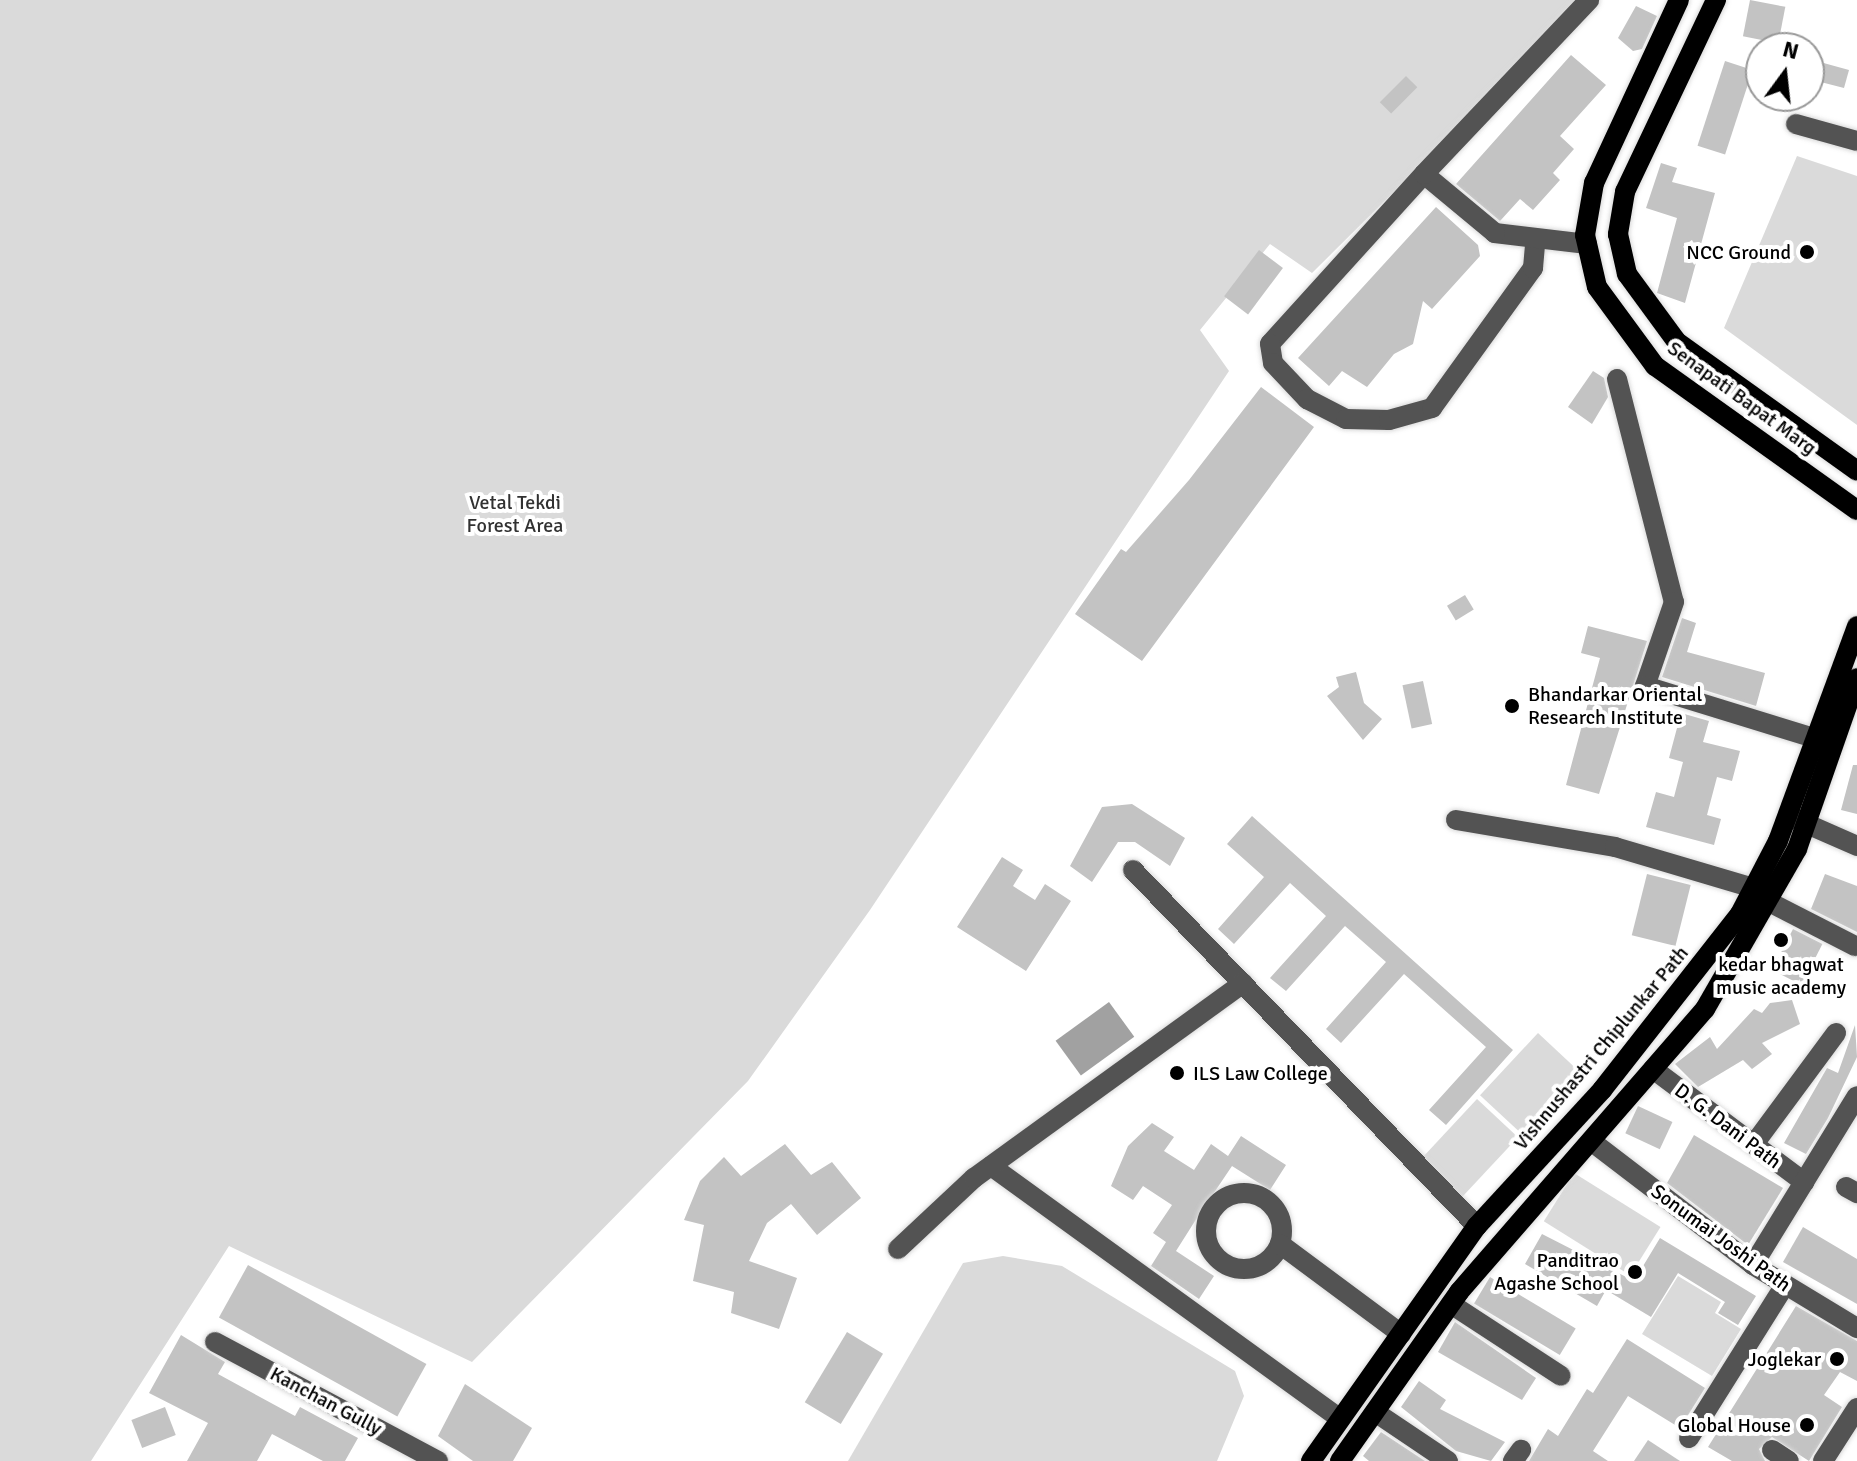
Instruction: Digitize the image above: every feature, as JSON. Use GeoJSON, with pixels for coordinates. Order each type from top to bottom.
{"type":"FeatureCollection","features":[{"type":"Feature","properties":{"kind":"main road","name":"Senapati Bapat Marg"},"geometry":{"type":"LineString","coordinates":[[1679,0],[1599,169],[1587,244],[1597,287],[1634,346],[1676,384],[1857,510]]}},
{"type":"Feature","properties":{"kind":"main road","name":"Senapati Bapat Marg"},"geometry":{"type":"LineString","coordinates":[[1716,0],[1625,192],[1618,234],[1627,274],[1677,342],[1857,471]]}},
{"type":"Feature","properties":{"kind":"main road","name":"Vishnushastri Chiplunkar Path"},"geometry":{"type":"LineString","coordinates":[[1796,819],[1814,738],[1857,626]]}},
{"type":"Feature","properties":{"kind":"main road","name":"Vishnushastri Chiplunkar Path"},"geometry":{"type":"LineString","coordinates":[[1340,1461],[1451,1304],[1705,1009],[1796,819],[1857,678]]}},
{"type":"Feature","properties":{"kind":"main road","name":"Vishnushastri Chiplunkar Path"},"geometry":{"type":"LineString","coordinates":[[1311,1461],[1477,1226],[1602,1090],[1761,895]]}},
{"type":"Feature","properties":{"kind":"street"},"geometry":{"type":"LineString","coordinates":[[1535,243],[1533,268],[1432,408],[1389,420],[1346,419],[1307,399],[1273,363],[1270,344],[1424,174],[1589,0]]}},
{"type":"Feature","properties":{"kind":"street"},"geometry":{"type":"LineString","coordinates":[[1796,124],[1857,141]]}},
{"type":"Feature","properties":{"kind":"street"},"geometry":{"type":"LineString","coordinates":[[1424,174],[1495,233],[1535,243],[1587,244]]}},
{"type":"Feature","properties":{"kind":"street"},"geometry":{"type":"LineString","coordinates":[[1617,379],[1674,602],[1645,686],[1814,738]]}},
{"type":"Feature","properties":{"kind":"street"},"geometry":{"type":"LineString","coordinates":[[1796,819],[1857,846]]}},
{"type":"Feature","properties":{"kind":"street"},"geometry":{"type":"LineString","coordinates":[[1456,820],[1615,847],[1761,895],[1855,946]]}},
{"type":"Feature","properties":{"kind":"street"},"geometry":{"type":"LineString","coordinates":[[1133,870],[1477,1226]]}},
{"type":"Feature","properties":{"kind":"street"},"geometry":{"type":"LineString","coordinates":[[898,1249],[991,1166],[1243,983]]}},
{"type":"Feature","properties":{"kind":"street"},"geometry":{"type":"LineString","coordinates":[[1754,1144],[1836,1033]]}},
{"type":"Feature","properties":{"kind":"street","name":"D. G. Dani Path"},"geometry":{"type":"LineString","coordinates":[[1653,1069],[1804,1182]]}},
{"type":"Feature","properties":{"kind":"street"},"geometry":{"type":"LineString","coordinates":[[1753,1265],[1857,1096]]}},
{"type":"Feature","properties":{"kind":"street","name":"Sonumai Joshi Path"},"geometry":{"type":"LineString","coordinates":[[1591,1141],[1753,1265],[1857,1328]]}},
{"type":"Feature","properties":{"kind":"street"},"geometry":{"type":"LineString","coordinates":[[991,1166],[1340,1419]]}},
{"type":"Feature","properties":{"kind":"street"},"geometry":{"type":"LineString","coordinates":[[1280,1244],[1401,1334]]}},
{"type":"Feature","properties":{"kind":"street"},"geometry":{"type":"LineString","coordinates":[[1689,1438],[1785,1285]]}},
{"type":"Feature","properties":{"kind":"street"},"geometry":{"type":"LineString","coordinates":[[1451,1304],[1561,1376]]}},
{"type":"Feature","properties":{"kind":"street","name":"Kanchan Gully"},"geometry":{"type":"LineString","coordinates":[[215,1342],[438,1461]]}},
{"type":"Feature","properties":{"kind":"street"},"geometry":{"type":"LineString","coordinates":[[1823,1461],[1857,1408]]}},
{"type":"Feature","properties":{"kind":"street"},"geometry":{"type":"LineString","coordinates":[[1375,1412],[1448,1461]]}},
{"type":"Feature","properties":{"kind":"green space","name":"Vetal Tekdi Forest Area"},"geometry":{"type":"Polygon","coordinates":[[[0,0],[1587,0],[1312,273],[1270,244],[1200,330],[1229,371],[870,910],[748,1081],[472,1362],[229,1246],[91,1461],[0,1461],[0,0]]]}},
{"type":"Feature","properties":{"kind":"green space","name":"NCC Ground"},"geometry":{"type":"Polygon","coordinates":[[[1797,156],[1857,176],[1857,425],[1724,328],[1797,156]]]}},
{"type":"Feature","properties":{"kind":"green space"},"geometry":{"type":"Polygon","coordinates":[[[1538,1033],[1579,1071],[1521,1133],[1480,1095],[1538,1033]]]}},
{"type":"Feature","properties":{"kind":"green space"},"geometry":{"type":"Polygon","coordinates":[[[1477,1099],[1518,1137],[1460,1199],[1419,1161],[1477,1099]]]}},
{"type":"Feature","properties":{"kind":"green space"},"geometry":{"type":"Polygon","coordinates":[[[1574,1173],[1661,1227],[1630,1275],[1544,1221],[1574,1173]]]}},
{"type":"Feature","properties":{"kind":"green space"},"geometry":{"type":"Polygon","coordinates":[[[1003,1256],[1062,1266],[1235,1371],[1244,1396],[1217,1461],[848,1461],[963,1263],[1003,1256]]]}},
{"type":"Feature","properties":{"kind":"green space"},"geometry":{"type":"Polygon","coordinates":[[[1678,1276],[1721,1302],[1715,1313],[1741,1329],[1712,1376],[1642,1334],[1678,1276]]]}},
{"type":"Feature","properties":{"kind":"shaded area"},"geometry":{"type":"Polygon","coordinates":[[[1109,1002],[1134,1037],[1081,1076],[1056,1041],[1109,1002]]]}},
{"type":"Feature","properties":{"kind":"building"},"geometry":{"type":"Polygon","coordinates":[[[1750,0],[1785,7],[1780,32],[1745,32],[1743,36],[1750,0]]]}},
{"type":"Feature","properties":{"kind":"building"},"geometry":{"type":"Polygon","coordinates":[[[1636,6],[1657,16],[1642,49],[1633,51],[1618,38],[1636,6]]]}},
{"type":"Feature","properties":{"kind":"building"},"geometry":{"type":"Polygon","coordinates":[[[1571,55],[1606,85],[1560,136],[1574,149],[1553,173],[1560,180],[1533,210],[1520,199],[1500,221],[1456,184],[1571,55]]]}},
{"type":"Feature","properties":{"kind":"building"},"geometry":{"type":"Polygon","coordinates":[[[1725,61],[1745,67],[1745,93],[1725,155],[1697,146],[1725,61]]]}},
{"type":"Feature","properties":{"kind":"building"},"geometry":{"type":"Polygon","coordinates":[[[1825,63],[1849,70],[1844,88],[1825,83],[1825,63]]]}},
{"type":"Feature","properties":{"kind":"building"},"geometry":{"type":"Polygon","coordinates":[[[1406,76],[1417,87],[1391,113],[1380,102],[1406,76]]]}},
{"type":"Feature","properties":{"kind":"building"},"geometry":{"type":"Polygon","coordinates":[[[1661,163],[1677,168],[1672,182],[1715,193],[1685,303],[1657,293],[1677,218],[1646,208],[1661,163]]]}},
{"type":"Feature","properties":{"kind":"building"},"geometry":{"type":"Polygon","coordinates":[[[1436,207],[1478,245],[1480,256],[1432,309],[1423,301],[1413,344],[1394,354],[1367,387],[1342,371],[1329,386],[1298,358],[1436,207]]]}},
{"type":"Feature","properties":{"kind":"building"},"geometry":{"type":"Polygon","coordinates":[[[1259,250],[1283,268],[1248,314],[1224,296],[1259,250]]]}},
{"type":"Feature","properties":{"kind":"building"},"geometry":{"type":"Polygon","coordinates":[[[1593,371],[1604,378],[1608,397],[1592,424],[1568,407],[1593,371]]]}},
{"type":"Feature","properties":{"kind":"building"},"geometry":{"type":"Polygon","coordinates":[[[1261,387],[1314,427],[1142,661],[1075,614],[1121,549],[1126,552],[1189,480],[1261,387]]]}},
{"type":"Feature","properties":{"kind":"building"},"geometry":{"type":"Polygon","coordinates":[[[1465,595],[1474,610],[1456,620],[1447,606],[1465,595]]]}},
{"type":"Feature","properties":{"kind":"building"},"geometry":{"type":"Polygon","coordinates":[[[1682,618],[1696,623],[1687,652],[1765,673],[1756,706],[1662,677],[1682,618]]]}},
{"type":"Feature","properties":{"kind":"building"},"geometry":{"type":"Polygon","coordinates":[[[1588,626],[1647,641],[1599,794],[1566,785],[1600,658],[1581,653],[1588,626]]]}},
{"type":"Feature","properties":{"kind":"building"},"geometry":{"type":"Polygon","coordinates":[[[1356,672],[1364,703],[1382,719],[1363,740],[1327,696],[1339,687],[1336,677],[1356,672]]]}},
{"type":"Feature","properties":{"kind":"building"},"geometry":{"type":"Polygon","coordinates":[[[1423,681],[1432,724],[1412,728],[1402,685],[1423,681]]]}},
{"type":"Feature","properties":{"kind":"building"},"geometry":{"type":"Polygon","coordinates":[[[1681,713],[1709,721],[1703,742],[1740,751],[1732,781],[1717,777],[1707,815],[1721,819],[1714,845],[1646,827],[1656,792],[1674,797],[1683,762],[1669,758],[1681,713]]]}},
{"type":"Feature","properties":{"kind":"building"},"geometry":{"type":"Polygon","coordinates":[[[1853,765],[1857,765],[1857,814],[1841,810],[1853,765]]]}},
{"type":"Feature","properties":{"kind":"building"},"geometry":{"type":"Polygon","coordinates":[[[1132,804],[1185,838],[1170,866],[1135,842],[1118,842],[1092,882],[1070,866],[1102,807],[1132,804]]]}},
{"type":"Feature","properties":{"kind":"building"},"geometry":{"type":"Polygon","coordinates":[[[1252,816],[1513,1050],[1446,1125],[1429,1110],[1486,1047],[1404,974],[1341,1043],[1326,1029],[1386,962],[1345,926],[1286,991],[1270,978],[1326,916],[1290,883],[1234,944],[1218,929],[1264,877],[1227,844],[1252,816]]]}},
{"type":"Feature","properties":{"kind":"building"},"geometry":{"type":"Polygon","coordinates":[[[1002,857],[1023,870],[1013,886],[1035,900],[1045,884],[1071,901],[1026,971],[957,927],[1002,857]]]}},
{"type":"Feature","properties":{"kind":"building"},"geometry":{"type":"Polygon","coordinates":[[[1647,874],[1691,885],[1675,946],[1632,935],[1647,874]]]}},
{"type":"Feature","properties":{"kind":"building"},"geometry":{"type":"Polygon","coordinates":[[[1825,874],[1857,886],[1857,932],[1811,909],[1825,874]]]}},
{"type":"Feature","properties":{"kind":"building"},"geometry":{"type":"Polygon","coordinates":[[[1793,929],[1822,944],[1802,985],[1772,970],[1793,929]]]}},
{"type":"Feature","properties":{"kind":"building"},"geometry":{"type":"Polygon","coordinates":[[[1792,1000],[1800,1024],[1762,1043],[1772,1054],[1752,1069],[1743,1060],[1698,1087],[1675,1064],[1710,1037],[1717,1049],[1754,1009],[1762,1013],[1770,1003],[1792,1000]]]}},
{"type":"Feature","properties":{"kind":"building"},"geometry":{"type":"Polygon","coordinates":[[[1855,1025],[1857,1057],[1828,1118],[1806,1154],[1784,1143],[1827,1068],[1838,1073],[1855,1025]]]}},
{"type":"Feature","properties":{"kind":"building"},"geometry":{"type":"Polygon","coordinates":[[[1638,1106],[1672,1122],[1660,1149],[1625,1133],[1638,1106]]]}},
{"type":"Feature","properties":{"kind":"building"},"geometry":{"type":"Polygon","coordinates":[[[1152,1123],[1174,1137],[1164,1151],[1194,1170],[1211,1144],[1228,1156],[1241,1136],[1286,1165],[1270,1190],[1232,1166],[1195,1221],[1176,1251],[1214,1276],[1199,1299],[1151,1266],[1166,1242],[1153,1233],[1172,1205],[1143,1186],[1133,1200],[1111,1186],[1128,1146],[1152,1123]]]}},
{"type":"Feature","properties":{"kind":"building"},"geometry":{"type":"Polygon","coordinates":[[[1694,1135],[1783,1188],[1748,1245],[1667,1183],[1694,1135]]]}},
{"type":"Feature","properties":{"kind":"building"},"geometry":{"type":"Polygon","coordinates":[[[785,1144],[811,1175],[832,1162],[861,1198],[817,1235],[791,1204],[767,1223],[749,1261],[797,1278],[779,1329],[731,1313],[734,1292],[693,1281],[704,1225],[684,1220],[700,1181],[724,1157],[741,1176],[785,1144]]]}},
{"type":"Feature","properties":{"kind":"building"},"geometry":{"type":"Polygon","coordinates":[[[1803,1227],[1857,1259],[1857,1304],[1783,1262],[1803,1227]]]}},
{"type":"Feature","properties":{"kind":"building"},"geometry":{"type":"Polygon","coordinates":[[[1542,1234],[1634,1281],[1660,1238],[1756,1296],[1738,1325],[1718,1313],[1725,1302],[1678,1273],[1651,1317],[1606,1290],[1597,1306],[1525,1264],[1542,1234]]]}},
{"type":"Feature","properties":{"kind":"building"},"geometry":{"type":"Polygon","coordinates":[[[248,1265],[426,1364],[397,1416],[219,1317],[248,1265]]]}},
{"type":"Feature","properties":{"kind":"building"},"geometry":{"type":"Polygon","coordinates":[[[1490,1277],[1576,1329],[1560,1355],[1474,1304],[1490,1277]]]}},
{"type":"Feature","properties":{"kind":"building"},"geometry":{"type":"Polygon","coordinates":[[[1796,1306],[1857,1341],[1857,1381],[1840,1372],[1824,1395],[1842,1407],[1809,1461],[1772,1437],[1759,1449],[1765,1461],[1732,1461],[1708,1447],[1796,1306]]]}},
{"type":"Feature","properties":{"kind":"building"},"geometry":{"type":"Polygon","coordinates":[[[1455,1322],[1536,1378],[1522,1400],[1438,1352],[1455,1322]]]}},
{"type":"Feature","properties":{"kind":"building"},"geometry":{"type":"Polygon","coordinates":[[[847,1332],[883,1354],[841,1424],[805,1402],[847,1332]]]}},
{"type":"Feature","properties":{"kind":"building"},"geometry":{"type":"Polygon","coordinates":[[[181,1335],[225,1362],[218,1374],[295,1416],[300,1407],[358,1438],[345,1461],[323,1461],[272,1434],[257,1461],[187,1461],[208,1423],[149,1393],[181,1335]]]}},
{"type":"Feature","properties":{"kind":"building"},"geometry":{"type":"Polygon","coordinates":[[[1627,1339],[1705,1388],[1680,1428],[1628,1396],[1593,1451],[1608,1461],[1529,1461],[1548,1429],[1558,1436],[1587,1389],[1593,1393],[1627,1339]]]}},
{"type":"Feature","properties":{"kind":"building"},"geometry":{"type":"Polygon","coordinates":[[[1419,1381],[1446,1400],[1440,1409],[1505,1442],[1491,1461],[1456,1451],[1401,1407],[1419,1381]]]}},
{"type":"Feature","properties":{"kind":"building"},"geometry":{"type":"Polygon","coordinates":[[[465,1384],[532,1428],[513,1461],[473,1461],[438,1436],[465,1384]]]}},
{"type":"Feature","properties":{"kind":"building"},"geometry":{"type":"Polygon","coordinates":[[[165,1407],[176,1435],[142,1448],[131,1420],[165,1407]]]}},
{"type":"Feature","properties":{"kind":"building"},"geometry":{"type":"Polygon","coordinates":[[[1381,1432],[1425,1461],[1369,1461],[1363,1456],[1381,1432]]]}},
{"type":"Feature","properties":{"kind":"building"},"geometry":{"type":"Polygon","coordinates":[[[1648,1440],[1680,1461],[1634,1461],[1648,1440]]]}},
{"type":"Feature","properties":{"kind":"place","name":"NCC Ground"},"geometry":{"type":"Point","coordinates":[1807,252]}},
{"type":"Feature","properties":{"kind":"place","name":"Bhandarkar Oriental Research Institute"},"geometry":{"type":"Point","coordinates":[1512,706]}},
{"type":"Feature","properties":{"kind":"place","name":"kedar bhagwat music academy"},"geometry":{"type":"Point","coordinates":[1781,940]}},
{"type":"Feature","properties":{"kind":"place","name":"ILS Law College"},"geometry":{"type":"Point","coordinates":[1177,1073]}},
{"type":"Feature","properties":{"kind":"place","name":"Panditrao Agashe School"},"geometry":{"type":"Point","coordinates":[1635,1272]}},
{"type":"Feature","properties":{"kind":"place","name":"Joglekar"},"geometry":{"type":"Point","coordinates":[1837,1359]}},
{"type":"Feature","properties":{"kind":"place","name":"Global House"},"geometry":{"type":"Point","coordinates":[1807,1425]}}]}
